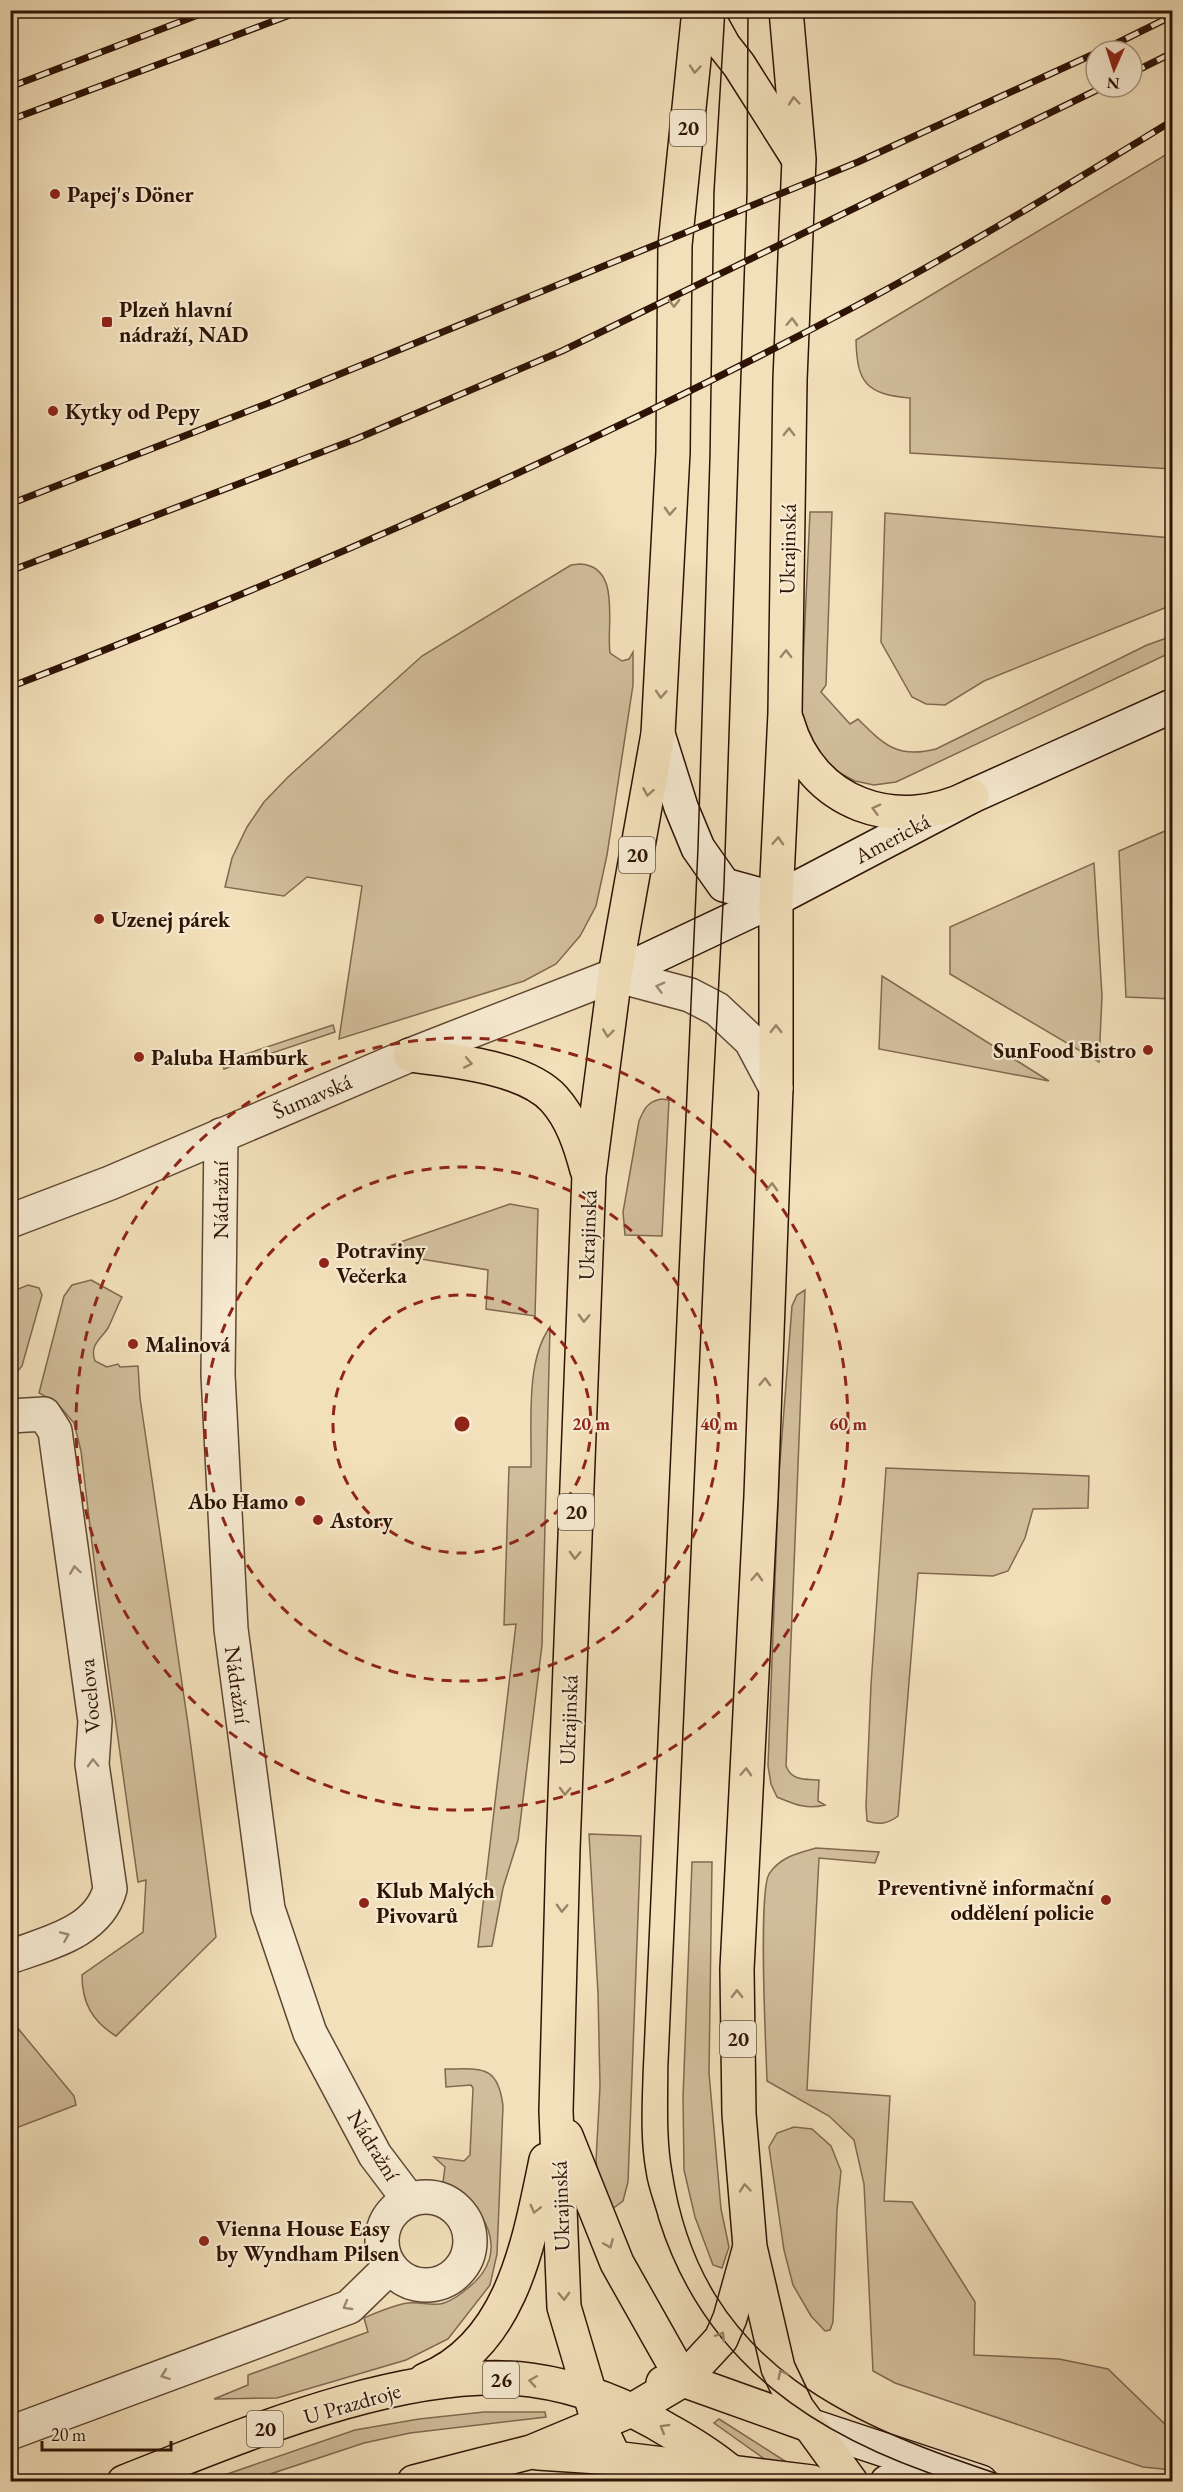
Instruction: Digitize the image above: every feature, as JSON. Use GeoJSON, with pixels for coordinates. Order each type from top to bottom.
{"type":"FeatureCollection","features":[{"type":"Feature","properties":{"kind":"main road"},"geometry":{"type":"LineString","coordinates":[[702,10],[724,46],[740,64],[799,159]]}},
{"type":"Feature","properties":{"kind":"main road","name":"Ukrajinská"},"geometry":{"type":"LineString","coordinates":[[620,2470],[595,2409],[564,2307],[556,2111],[563,1849],[589,1175],[615,975],[658,734],[673,452],[675,245],[702,10]]}},
{"type":"Feature","properties":{"kind":"main road","name":"Ukrajinská"},"geometry":{"type":"LineString","coordinates":[[786,10],[799,159],[790,380],[785,713],[776,899],[776,1088],[761,1496],[737,1970],[739,2114],[750,2247],[778,2368],[797,2408],[851,2481]]}},
{"type":"Feature","properties":{"kind":"main road"},"geometry":{"type":"LineString","coordinates":[[785,713],[802,757],[817,776],[836,791],[857,803],[880,811],[903,814],[927,813],[951,807],[972,796]]}},
{"type":"Feature","properties":{"kind":"main road"},"geometry":{"type":"LineString","coordinates":[[410,1055],[496,1068],[528,1082],[553,1098],[576,1132],[589,1175]]}},
{"type":"Feature","properties":{"kind":"main road"},"geometry":{"type":"LineString","coordinates":[[556,2111],[617,2264],[683,2380]]}},
{"type":"Feature","properties":{"kind":"main road","name":"20"},"geometry":{"type":"LineString","coordinates":[[410,2386],[441,2373],[460,2360],[483,2337],[507,2301],[535,2212],[556,2111]]}},
{"type":"Feature","properties":{"kind":"main road","name":"Ukrajinská"},"geometry":{"type":"LineString","coordinates":[[683,2380],[721,2339],[730,2318],[750,2247]]}},
{"type":"Feature","properties":{"kind":"main road","name":"U Prazdroje"},"geometry":{"type":"LineString","coordinates":[[124,2481],[249,2434],[410,2386],[457,2380],[531,2380],[595,2409]]}},
{"type":"Feature","properties":{"kind":"main road"},"geometry":{"type":"LineString","coordinates":[[414,2481],[531,2452],[595,2409],[683,2380],[809,2425]]}},
{"type":"Feature","properties":{"kind":"main road","name":"20"},"geometry":{"type":"LineString","coordinates":[[634,2409],[683,2380]]}},
{"type":"Feature","properties":{"kind":"main road","name":"26"},"geometry":{"type":"LineString","coordinates":[[595,2409],[634,2409],[737,2477]]}},
{"type":"Feature","properties":{"kind":"main road"},"geometry":{"type":"LineString","coordinates":[[531,2452],[620,2470],[812,2481]]}},
{"type":"Feature","properties":{"kind":"street","name":"Americká"},"geometry":{"type":"LineString","coordinates":[[615,975],[776,899],[972,796],[1173,706]]}},
{"type":"Feature","properties":{"kind":"street"},"geometry":{"type":"LineString","coordinates":[[658,734],[681,807],[698,848],[724,885],[776,899]]}},
{"type":"Feature","properties":{"kind":"street"},"geometry":{"type":"LineString","coordinates":[[615,975],[690,995],[717,1010],[751,1041],[776,1088]]}},
{"type":"Feature","properties":{"kind":"street","name":"Šumavská"},"geometry":{"type":"LineString","coordinates":[[10,1221],[111,1183],[410,1055],[615,975]]}},
{"type":"Feature","properties":{"kind":"street","name":"Nádražní"},"geometry":{"type":"LineString","coordinates":[[221,1135],[218,1375],[231,1629],[268,1909],[310,2033],[375,2155],[409,2199]]}},
{"type":"Feature","properties":{"kind":"street","name":"Vocelova"},"geometry":{"type":"LineString","coordinates":[[10,1416],[44,1414],[55,1431],[95,1722],[92,1764],[110,1889],[106,1903],[97,1915],[73,1933],[10,1958]]}},
{"type":"Feature","properties":{"kind":"street","name":"Nádražní"},"geometry":{"type":"LineString","coordinates":[[424,2196],[440,2198],[454,2205],[467,2223],[471,2246],[466,2261],[457,2273],[444,2282],[429,2285],[414,2284],[400,2277],[390,2267],[384,2256],[383,2229],[389,2216],[409,2199],[424,2196]]}},
{"type":"Feature","properties":{"kind":"street"},"geometry":{"type":"LineString","coordinates":[[10,2433],[349,2307],[390,2267]]}},
{"type":"Feature","properties":{"kind":"street"},"geometry":{"type":"LineString","coordinates":[[809,2425],[967,2477]]}},
{"type":"Feature","properties":{"kind":"street"},"geometry":{"type":"LineString","coordinates":[[888,2481],[967,2477]]}},
{"type":"Feature","properties":{"kind":"shaded area"},"geometry":{"type":"Polygon","coordinates":[[[1172,151],[1172,469],[910,453],[910,398],[884,393],[867,384],[859,367],[856,340],[1172,151]]]}},
{"type":"Feature","properties":{"kind":"shaded area"},"geometry":{"type":"Polygon","coordinates":[[[810,512],[832,512],[826,685],[821,692],[850,724],[858,719],[892,748],[911,752],[936,749],[1147,645],[1172,636],[1172,652],[896,782],[874,785],[855,781],[834,770],[805,737],[801,708],[810,512]]]}},
{"type":"Feature","properties":{"kind":"shaded area"},"geometry":{"type":"Polygon","coordinates":[[[885,513],[1172,538],[1172,605],[984,681],[945,705],[926,704],[912,697],[881,642],[885,513]]]}},
{"type":"Feature","properties":{"kind":"shaded area"},"geometry":{"type":"Polygon","coordinates":[[[580,564],[593,567],[602,575],[607,586],[610,653],[622,661],[629,659],[633,652],[633,685],[607,855],[596,906],[580,936],[556,964],[524,981],[339,1039],[362,886],[307,877],[284,896],[225,887],[232,858],[247,827],[264,802],[288,777],[422,656],[571,565],[580,564]]]}},
{"type":"Feature","properties":{"kind":"shaded area"},"geometry":{"type":"Polygon","coordinates":[[[1172,828],[1172,999],[1126,997],[1119,851],[1172,828]]]}},
{"type":"Feature","properties":{"kind":"shaded area"},"geometry":{"type":"Polygon","coordinates":[[[1094,863],[1102,996],[1099,1062],[950,974],[950,927],[1094,863]]]}},
{"type":"Feature","properties":{"kind":"shaded area"},"geometry":{"type":"Polygon","coordinates":[[[882,976],[1049,1081],[879,1049],[882,976]]]}},
{"type":"Feature","properties":{"kind":"shaded area"},"geometry":{"type":"Polygon","coordinates":[[[333,1025],[335,1032],[224,1069],[222,1062],[333,1025]]]}},
{"type":"Feature","properties":{"kind":"shaded area"},"geometry":{"type":"Polygon","coordinates":[[[661,1099],[669,1100],[662,1236],[625,1235],[623,1212],[639,1121],[652,1102],[661,1099]]]}},
{"type":"Feature","properties":{"kind":"shaded area"},"geometry":{"type":"Polygon","coordinates":[[[510,1204],[538,1209],[535,1316],[486,1309],[488,1270],[415,1258],[392,1245],[510,1204]]]}},
{"type":"Feature","properties":{"kind":"shaded area"},"geometry":{"type":"Polygon","coordinates":[[[91,1280],[122,1297],[108,1328],[95,1346],[95,1361],[107,1367],[118,1364],[120,1367],[138,1366],[140,1398],[188,1724],[216,1937],[116,2036],[101,2024],[86,2003],[82,1975],[143,1932],[146,1880],[138,1882],[99,1602],[81,1451],[74,1423],[57,1403],[39,1393],[64,1296],[72,1285],[91,1280]]]}},
{"type":"Feature","properties":{"kind":"shaded area"},"geometry":{"type":"Polygon","coordinates":[[[28,1285],[39,1288],[42,1295],[22,1366],[16,1373],[11,1374],[11,1292],[28,1285]]]}},
{"type":"Feature","properties":{"kind":"shaded area"},"geometry":{"type":"Polygon","coordinates":[[[805,1290],[786,1766],[795,1777],[819,1780],[818,1801],[825,1805],[812,1807],[777,1797],[771,1784],[768,1766],[779,1475],[792,1306],[797,1295],[805,1290]]]}},
{"type":"Feature","properties":{"kind":"shaded area"},"geometry":{"type":"Polygon","coordinates":[[[550,1327],[542,1645],[518,1840],[503,1888],[492,1946],[478,1947],[516,1624],[504,1625],[509,1467],[531,1467],[533,1375],[542,1341],[550,1327]]]}},
{"type":"Feature","properties":{"kind":"shaded area"},"geometry":{"type":"Polygon","coordinates":[[[886,1468],[1089,1476],[1088,1508],[1033,1509],[1025,1538],[1008,1571],[993,1576],[918,1573],[898,1816],[891,1821],[876,1823],[867,1821],[866,1806],[871,1685],[886,1468]]]}},
{"type":"Feature","properties":{"kind":"shaded area"},"geometry":{"type":"Polygon","coordinates":[[[589,1834],[641,1836],[628,2182],[623,2201],[612,2209],[601,2196],[596,2161],[600,2086],[598,1993],[589,1834]]]}},
{"type":"Feature","properties":{"kind":"shaded area"},"geometry":{"type":"Polygon","coordinates":[[[816,1848],[879,1852],[875,1863],[819,1858],[807,2090],[890,2096],[884,2201],[912,2202],[975,2302],[974,2355],[1059,2359],[1108,2369],[1172,2431],[1172,2470],[1143,2467],[895,2383],[873,2371],[864,2184],[854,2140],[829,2116],[767,2081],[763,1940],[766,1887],[769,1874],[778,1863],[790,1856],[816,1848]]]}},
{"type":"Feature","properties":{"kind":"shaded area"},"geometry":{"type":"Polygon","coordinates":[[[692,1862],[712,1862],[709,2073],[721,2209],[729,2247],[722,2268],[713,2265],[695,2217],[684,2170],[683,2098],[692,1862]]]}},
{"type":"Feature","properties":{"kind":"shaded area"},"geometry":{"type":"Polygon","coordinates":[[[11,2025],[16,2026],[74,2096],[76,2105],[11,2130],[11,2025]]]}},
{"type":"Feature","properties":{"kind":"shaded area"},"geometry":{"type":"Polygon","coordinates":[[[445,2069],[486,2072],[497,2082],[501,2092],[503,2106],[497,2254],[490,2285],[448,2339],[406,2360],[277,2398],[214,2399],[248,2385],[248,2375],[368,2332],[364,2318],[375,2313],[402,2304],[440,2304],[451,2300],[482,2274],[489,2259],[491,2244],[488,2230],[471,2203],[458,2191],[443,2182],[445,2167],[434,2157],[464,2161],[470,2155],[473,2088],[471,2085],[446,2087],[445,2069]]]}},
{"type":"Feature","properties":{"kind":"shaded area"},"geometry":{"type":"Polygon","coordinates":[[[794,2127],[812,2129],[831,2146],[841,2171],[837,2210],[833,2322],[830,2330],[825,2331],[811,2316],[793,2285],[784,2250],[769,2147],[777,2133],[794,2127]]]}},
{"type":"Feature","properties":{"kind":"shaded area"},"geometry":{"type":"Polygon","coordinates":[[[484,2412],[545,2412],[546,2417],[410,2433],[364,2443],[249,2481],[207,2481],[355,2430],[419,2419],[484,2412]]]}},
{"type":"Feature","properties":{"kind":"shaded area"},"geometry":{"type":"Polygon","coordinates":[[[719,2419],[785,2461],[784,2464],[766,2460],[714,2423],[719,2419]]]}},
{"type":"Feature","properties":{"kind":"tram line"},"geometry":{"type":"LineString","coordinates":[[725,10],[714,192],[710,454],[698,848],[643,2072],[643,2147],[650,2190],[679,2271],[705,2316],[737,2355],[773,2389],[813,2418],[857,2443],[905,2464],[956,2482]]}},
{"type":"Feature","properties":{"kind":"tram line"},"geometry":{"type":"LineString","coordinates":[[748,10],[747,192],[724,885],[704,1262],[668,2067],[670,2158],[689,2239],[716,2295],[751,2342],[795,2380],[845,2412],[900,2438],[1022,2482]]}},
{"type":"Feature","properties":{"kind":"railway"},"geometry":{"type":"LineString","coordinates":[[10,87],[211,10]]}},
{"type":"Feature","properties":{"kind":"railway"},"geometry":{"type":"LineString","coordinates":[[10,120],[303,10]]}},
{"type":"Feature","properties":{"kind":"railway"},"geometry":{"type":"LineString","coordinates":[[1125,39],[1172,16]]}},
{"type":"Feature","properties":{"kind":"railway"},"geometry":{"type":"LineString","coordinates":[[1144,67],[1172,53]]}},
{"type":"Feature","properties":{"kind":"railway"},"geometry":{"type":"LineString","coordinates":[[10,504],[269,403],[858,162],[1084,58]]}},
{"type":"Feature","properties":{"kind":"railway"},"geometry":{"type":"LineString","coordinates":[[10,571],[356,439],[562,351],[1084,96]]}},
{"type":"Feature","properties":{"kind":"railway"},"geometry":{"type":"LineString","coordinates":[[10,687],[118,645],[331,556],[437,510],[646,412],[750,361],[893,286],[1014,217],[1172,121]]}},
{"type":"Feature","properties":{"kind":"place","name":"Papej's Döner"},"geometry":{"type":"Point","coordinates":[55,194]}},
{"type":"Feature","properties":{"kind":"place","name":"Plzeň hlavní nádraží, NAD"},"geometry":{"type":"Point","coordinates":[107,322]}},
{"type":"Feature","properties":{"kind":"place","name":"Kytky od Pepy"},"geometry":{"type":"Point","coordinates":[53,411]}},
{"type":"Feature","properties":{"kind":"place","name":"Uzenej párek"},"geometry":{"type":"Point","coordinates":[99,919]}},
{"type":"Feature","properties":{"kind":"place","name":"SunFood Bistro"},"geometry":{"type":"Point","coordinates":[1148,1050]}},
{"type":"Feature","properties":{"kind":"place","name":"Paluba Hamburk"},"geometry":{"type":"Point","coordinates":[139,1057]}},
{"type":"Feature","properties":{"kind":"place","name":"Potraviny Večerka"},"geometry":{"type":"Point","coordinates":[324,1263]}},
{"type":"Feature","properties":{"kind":"place","name":"Malinová"},"geometry":{"type":"Point","coordinates":[133,1344]}},
{"type":"Feature","properties":{"kind":"place","name":"Abo Hamo"},"geometry":{"type":"Point","coordinates":[300,1501]}},
{"type":"Feature","properties":{"kind":"place","name":"Astory"},"geometry":{"type":"Point","coordinates":[318,1520]}},
{"type":"Feature","properties":{"kind":"place","name":"Preventivně informační oddělení policie"},"geometry":{"type":"Point","coordinates":[1106,1900]}},
{"type":"Feature","properties":{"kind":"place","name":"Klub Malých Pivovarů"},"geometry":{"type":"Point","coordinates":[364,1903]}},
{"type":"Feature","properties":{"kind":"place","name":"Vienna House Easy by Wyndham Pilsen"},"geometry":{"type":"Point","coordinates":[204,2241]}}]}
